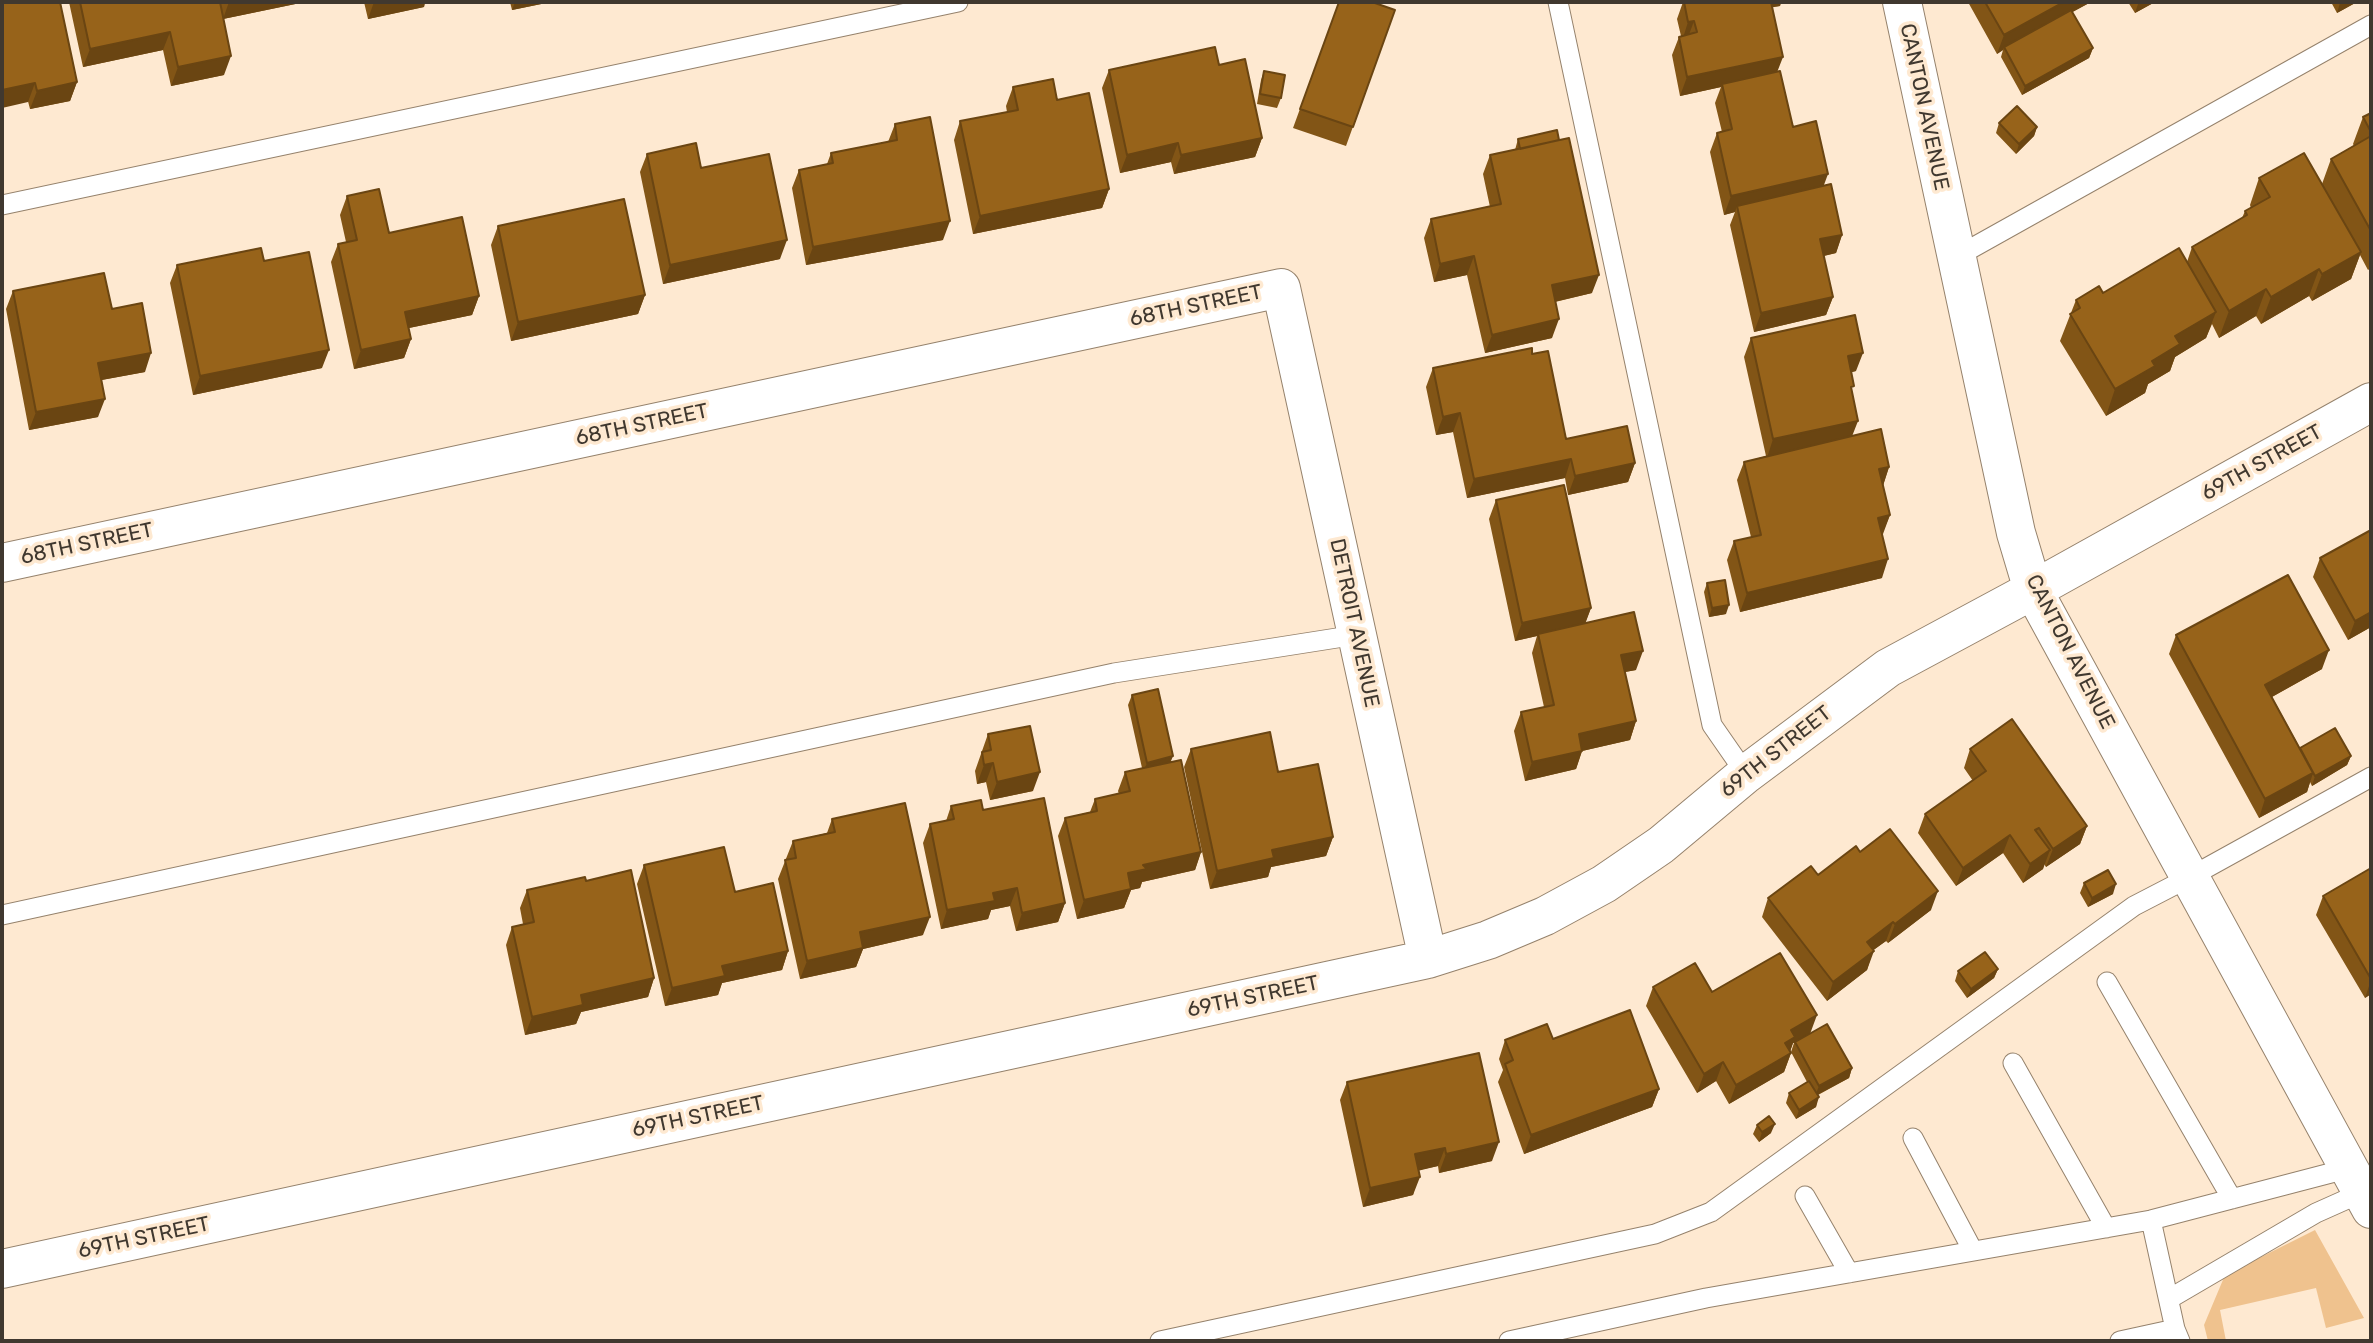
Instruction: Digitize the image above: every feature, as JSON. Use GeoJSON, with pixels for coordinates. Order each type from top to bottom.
{"type":"FeatureCollection","features":[{"type":"Feature","properties":{"kind":"street","name":"CANTON AVENUE"},"geometry":{"type":"LineString","coordinates":[[1902,2],[2015,533],[2033,590],[2190,877],[2364,1181]]}},
{"type":"Feature","properties":{"kind":"street","name":"68TH STREET"},"geometry":{"type":"LineString","coordinates":[[2,563],[1282,288]]}},
{"type":"Feature","properties":{"kind":"street","name":"DETROIT AVENUE"},"geometry":{"type":"LineString","coordinates":[[1282,288],[1428,958]]}},
{"type":"Feature","properties":{"kind":"street","name":"69TH STREET"},"geometry":{"type":"LineString","coordinates":[[2,1269],[1428,958],[1488,940],[1522,926],[1604,884],[1661,845],[1746,774],[1888,668],[2371,402]]}},
{"type":"Feature","properties":{"kind":"lane"},"geometry":{"type":"LineString","coordinates":[[2,205],[958,2]]}},
{"type":"Feature","properties":{"kind":"lane"},"geometry":{"type":"LineString","coordinates":[[1558,2],[1712,725],[1746,774]]}},
{"type":"Feature","properties":{"kind":"lane"},"geometry":{"type":"LineString","coordinates":[[1956,257],[2371,24]]}},
{"type":"Feature","properties":{"kind":"lane"},"geometry":{"type":"LineString","coordinates":[[2,915],[1114,673],[1356,635]]}},
{"type":"Feature","properties":{"kind":"lane"},"geometry":{"type":"LineString","coordinates":[[1160,1341],[1654,1234],[1711,1212],[2134,906],[2371,777]]}},
{"type":"Feature","properties":{"kind":"lane"},"geometry":{"type":"LineString","coordinates":[[2107,982],[2231,1199]]}},
{"type":"Feature","properties":{"kind":"lane"},"geometry":{"type":"LineString","coordinates":[[2013,1063],[2106,1228]]}},
{"type":"Feature","properties":{"kind":"lane"},"geometry":{"type":"LineString","coordinates":[[1913,1138],[1973,1251]]}},
{"type":"Feature","properties":{"kind":"lane"},"geometry":{"type":"LineString","coordinates":[[1509,1341],[1706,1298],[2151,1220],[2231,1199],[2364,1181]]}},
{"type":"Feature","properties":{"kind":"lane"},"geometry":{"type":"LineString","coordinates":[[2169,1299],[2316,1213],[2364,1181]]}},
{"type":"Feature","properties":{"kind":"lane"},"geometry":{"type":"LineString","coordinates":[[1805,1196],[1849,1273]]}},
{"type":"Feature","properties":{"kind":"lane"},"geometry":{"type":"LineString","coordinates":[[2120,1341],[2178,1335],[2151,1220]]}},
{"type":"Feature","properties":{"kind":"shaded area"},"geometry":{"type":"Polygon","coordinates":[[[2315,1230],[2364,1318],[2326,1328],[2316,1288],[2220,1310],[2226,1341],[2208,1341],[2204,1325],[2225,1275],[2315,1230]]]}},
{"type":"Feature","properties":{"kind":"building"},"geometry":{"type":"Polygon","coordinates":[[[2,2],[60,2],[77,82],[37,91],[35,83],[2,90],[2,2]]]}},
{"type":"Feature","properties":{"kind":"building"},"geometry":{"type":"Polygon","coordinates":[[[80,2],[220,2],[231,56],[178,67],[170,32],[90,49],[80,2]]]}},
{"type":"Feature","properties":{"kind":"building"},"geometry":{"type":"Polygon","coordinates":[[[1339,2],[1372,2],[1395,10],[1353,127],[1300,109],[1339,2]]]}},
{"type":"Feature","properties":{"kind":"building"},"geometry":{"type":"Polygon","coordinates":[[[1684,2],[1771,2],[1783,57],[1687,77],[1679,37],[1697,32],[1694,21],[1688,22],[1684,2]]]}},
{"type":"Feature","properties":{"kind":"building"},"geometry":{"type":"Polygon","coordinates":[[[1985,2],[2064,2],[2004,35],[1985,2]]]}},
{"type":"Feature","properties":{"kind":"building"},"geometry":{"type":"Polygon","coordinates":[[[2071,10],[2093,48],[2025,86],[2004,47],[2071,10]]]}},
{"type":"Feature","properties":{"kind":"building"},"geometry":{"type":"Polygon","coordinates":[[[1215,47],[1219,65],[1245,59],[1262,138],[1181,155],[1178,143],[1127,155],[1109,70],[1215,47]]]}},
{"type":"Feature","properties":{"kind":"building"},"geometry":{"type":"Polygon","coordinates":[[[1264,71],[1285,75],[1281,98],[1260,94],[1264,71]]]}},
{"type":"Feature","properties":{"kind":"building"},"geometry":{"type":"Polygon","coordinates":[[[1780,71],[1793,127],[1816,121],[1828,174],[1731,196],[1717,133],[1732,129],[1722,84],[1780,71]]]}},
{"type":"Feature","properties":{"kind":"building"},"geometry":{"type":"Polygon","coordinates":[[[1053,79],[1057,100],[1089,93],[1109,189],[980,216],[960,121],[1018,110],[1013,87],[1053,79]]]}},
{"type":"Feature","properties":{"kind":"building"},"geometry":{"type":"Polygon","coordinates":[[[2017,106],[2037,127],[2019,144],[1999,123],[2017,106]]]}},
{"type":"Feature","properties":{"kind":"building"},"geometry":{"type":"Polygon","coordinates":[[[2371,113],[2371,132],[2363,117],[2371,113]]]}},
{"type":"Feature","properties":{"kind":"building"},"geometry":{"type":"Polygon","coordinates":[[[930,117],[950,221],[813,247],[799,170],[833,163],[831,153],[897,140],[895,124],[930,117]]]}},
{"type":"Feature","properties":{"kind":"building"},"geometry":{"type":"Polygon","coordinates":[[[1557,130],[1559,140],[1520,149],[1518,139],[1557,130]]]}},
{"type":"Feature","properties":{"kind":"building"},"geometry":{"type":"Polygon","coordinates":[[[2371,136],[2371,231],[2331,159],[2371,136]]]}},
{"type":"Feature","properties":{"kind":"building"},"geometry":{"type":"Polygon","coordinates":[[[1569,138],[1599,275],[1552,285],[1559,319],[1492,335],[1474,256],[1440,264],[1431,219],[1501,204],[1490,155],[1569,138]]]}},
{"type":"Feature","properties":{"kind":"building"},"geometry":{"type":"Polygon","coordinates":[[[696,143],[701,168],[769,154],[787,240],[670,265],[647,154],[696,143]]]}},
{"type":"Feature","properties":{"kind":"building"},"geometry":{"type":"Polygon","coordinates":[[[2304,153],[2361,252],[2322,274],[2319,269],[2271,297],[2266,289],[2229,311],[2192,247],[2247,215],[2245,211],[2270,197],[2259,178],[2304,153]]]}},
{"type":"Feature","properties":{"kind":"building"},"geometry":{"type":"Polygon","coordinates":[[[1831,184],[1842,235],[1820,239],[1833,297],[1761,313],[1737,206],[1831,184]]]}},
{"type":"Feature","properties":{"kind":"building"},"geometry":{"type":"Polygon","coordinates":[[[379,189],[389,233],[462,217],[479,296],[405,312],[411,339],[361,350],[338,244],[357,240],[347,196],[379,189]]]}},
{"type":"Feature","properties":{"kind":"building"},"geometry":{"type":"Polygon","coordinates":[[[624,199],[645,295],[518,322],[498,226],[624,199]]]}},
{"type":"Feature","properties":{"kind":"building"},"geometry":{"type":"Polygon","coordinates":[[[261,248],[264,261],[309,252],[329,350],[200,376],[177,265],[261,248]]]}},
{"type":"Feature","properties":{"kind":"building"},"geometry":{"type":"Polygon","coordinates":[[[2179,248],[2216,312],[2175,336],[2180,344],[2152,361],[2155,366],[2115,389],[2070,314],[2080,308],[2076,300],[2099,286],[2103,293],[2179,248]]]}},
{"type":"Feature","properties":{"kind":"building"},"geometry":{"type":"Polygon","coordinates":[[[104,273],[112,309],[142,303],[151,353],[98,363],[105,399],[36,412],[13,291],[104,273]]]}},
{"type":"Feature","properties":{"kind":"building"},"geometry":{"type":"Polygon","coordinates":[[[1855,315],[1863,353],[1848,356],[1858,421],[1773,439],[1751,338],[1855,315]]]}},
{"type":"Feature","properties":{"kind":"building"},"geometry":{"type":"Polygon","coordinates":[[[1532,348],[1532,354],[1548,351],[1566,439],[1627,426],[1635,463],[1575,476],[1571,459],[1474,479],[1460,413],[1443,417],[1433,368],[1532,348]]]}},
{"type":"Feature","properties":{"kind":"building"},"geometry":{"type":"Polygon","coordinates":[[[1881,429],[1889,467],[1879,469],[1890,515],[1878,518],[1888,559],[1747,593],[1734,541],[1761,535],[1744,462],[1881,429]]]}},
{"type":"Feature","properties":{"kind":"building"},"geometry":{"type":"Polygon","coordinates":[[[1564,485],[1591,608],[1522,623],[1496,500],[1564,485]]]}},
{"type":"Feature","properties":{"kind":"building"},"geometry":{"type":"Polygon","coordinates":[[[2371,530],[2371,612],[2355,621],[2320,558],[2371,530]]]}},
{"type":"Feature","properties":{"kind":"building"},"geometry":{"type":"Polygon","coordinates":[[[2288,575],[2329,650],[2265,685],[2313,773],[2265,799],[2176,635],[2288,575]]]}},
{"type":"Feature","properties":{"kind":"building"},"geometry":{"type":"Polygon","coordinates":[[[1725,580],[1729,605],[1712,608],[1707,583],[1725,580]]]}},
{"type":"Feature","properties":{"kind":"building"},"geometry":{"type":"Polygon","coordinates":[[[1634,612],[1643,651],[1621,655],[1636,721],[1579,734],[1582,751],[1532,762],[1521,712],[1554,705],[1538,634],[1634,612]]]}},
{"type":"Feature","properties":{"kind":"building"},"geometry":{"type":"Polygon","coordinates":[[[1158,689],[1173,756],[1147,763],[1132,695],[1158,689]]]}},
{"type":"Feature","properties":{"kind":"building"},"geometry":{"type":"Polygon","coordinates":[[[2012,719],[2087,826],[2053,849],[2039,828],[2035,830],[2050,850],[2030,864],[2010,835],[1963,868],[1925,814],[1986,771],[1970,749],[2012,719]]]}},
{"type":"Feature","properties":{"kind":"building"},"geometry":{"type":"Polygon","coordinates":[[[1030,726],[1040,772],[997,782],[993,763],[984,765],[982,752],[991,750],[988,734],[1030,726]]]}},
{"type":"Feature","properties":{"kind":"building"},"geometry":{"type":"Polygon","coordinates":[[[2335,728],[2351,756],[2315,776],[2300,748],[2335,728]]]}},
{"type":"Feature","properties":{"kind":"building"},"geometry":{"type":"Polygon","coordinates":[[[1270,732],[1278,772],[1318,764],[1333,837],[1272,850],[1274,858],[1217,871],[1191,749],[1270,732]]]}},
{"type":"Feature","properties":{"kind":"building"},"geometry":{"type":"Polygon","coordinates":[[[1181,760],[1201,852],[1143,865],[1147,869],[1128,873],[1131,889],[1084,900],[1065,818],[1097,811],[1095,799],[1130,791],[1125,772],[1181,760]]]}},
{"type":"Feature","properties":{"kind":"building"},"geometry":{"type":"Polygon","coordinates":[[[1044,798],[1065,903],[1022,913],[1017,888],[993,893],[995,901],[947,910],[930,824],[954,819],[951,806],[981,800],[983,810],[1044,798]]]}},
{"type":"Feature","properties":{"kind":"building"},"geometry":{"type":"Polygon","coordinates":[[[905,803],[930,917],[860,932],[863,948],[807,961],[785,860],[796,858],[793,841],[835,832],[832,819],[905,803]]]}},
{"type":"Feature","properties":{"kind":"building"},"geometry":{"type":"Polygon","coordinates":[[[1890,829],[1938,891],[1867,942],[1874,951],[1833,982],[1768,898],[1811,866],[1818,875],[1856,846],[1860,852],[1890,829]]]}},
{"type":"Feature","properties":{"kind":"building"},"geometry":{"type":"Polygon","coordinates":[[[724,847],[735,892],[773,883],[788,951],[722,966],[725,976],[672,988],[644,865],[724,847]]]}},
{"type":"Feature","properties":{"kind":"building"},"geometry":{"type":"Polygon","coordinates":[[[2371,868],[2371,979],[2323,896],[2371,868]]]}},
{"type":"Feature","properties":{"kind":"building"},"geometry":{"type":"Polygon","coordinates":[[[631,870],[654,978],[581,995],[583,1005],[532,1017],[512,927],[534,922],[527,890],[585,877],[586,881],[631,870]]]}},
{"type":"Feature","properties":{"kind":"building"},"geometry":{"type":"Polygon","coordinates":[[[2108,870],[2116,884],[2092,898],[2084,883],[2108,870]]]}},
{"type":"Feature","properties":{"kind":"building"},"geometry":{"type":"Polygon","coordinates":[[[1985,952],[1998,969],[1971,989],[1958,971],[1985,952]]]}},
{"type":"Feature","properties":{"kind":"building"},"geometry":{"type":"Polygon","coordinates":[[[1780,953],[1817,1015],[1791,1030],[1795,1037],[1785,1043],[1791,1053],[1736,1085],[1723,1062],[1704,1074],[1653,987],[1695,963],[1712,992],[1780,953]]]}},
{"type":"Feature","properties":{"kind":"building"},"geometry":{"type":"Polygon","coordinates":[[[1630,1010],[1659,1089],[1531,1135],[1505,1064],[1513,1060],[1505,1040],[1547,1024],[1553,1039],[1630,1010]]]}},
{"type":"Feature","properties":{"kind":"building"},"geometry":{"type":"Polygon","coordinates":[[[1827,1024],[1852,1068],[1819,1086],[1795,1042],[1827,1024]]]}},
{"type":"Feature","properties":{"kind":"building"},"geometry":{"type":"Polygon","coordinates":[[[1479,1053],[1499,1142],[1446,1154],[1445,1148],[1415,1154],[1420,1177],[1370,1188],[1347,1082],[1479,1053]]]}},
{"type":"Feature","properties":{"kind":"building"},"geometry":{"type":"Polygon","coordinates":[[[1809,1081],[1819,1097],[1799,1110],[1789,1093],[1809,1081]]]}},
{"type":"Feature","properties":{"kind":"building"},"geometry":{"type":"Polygon","coordinates":[[[1769,1116],[1775,1124],[1762,1132],[1757,1125],[1769,1116]]]}}]}
